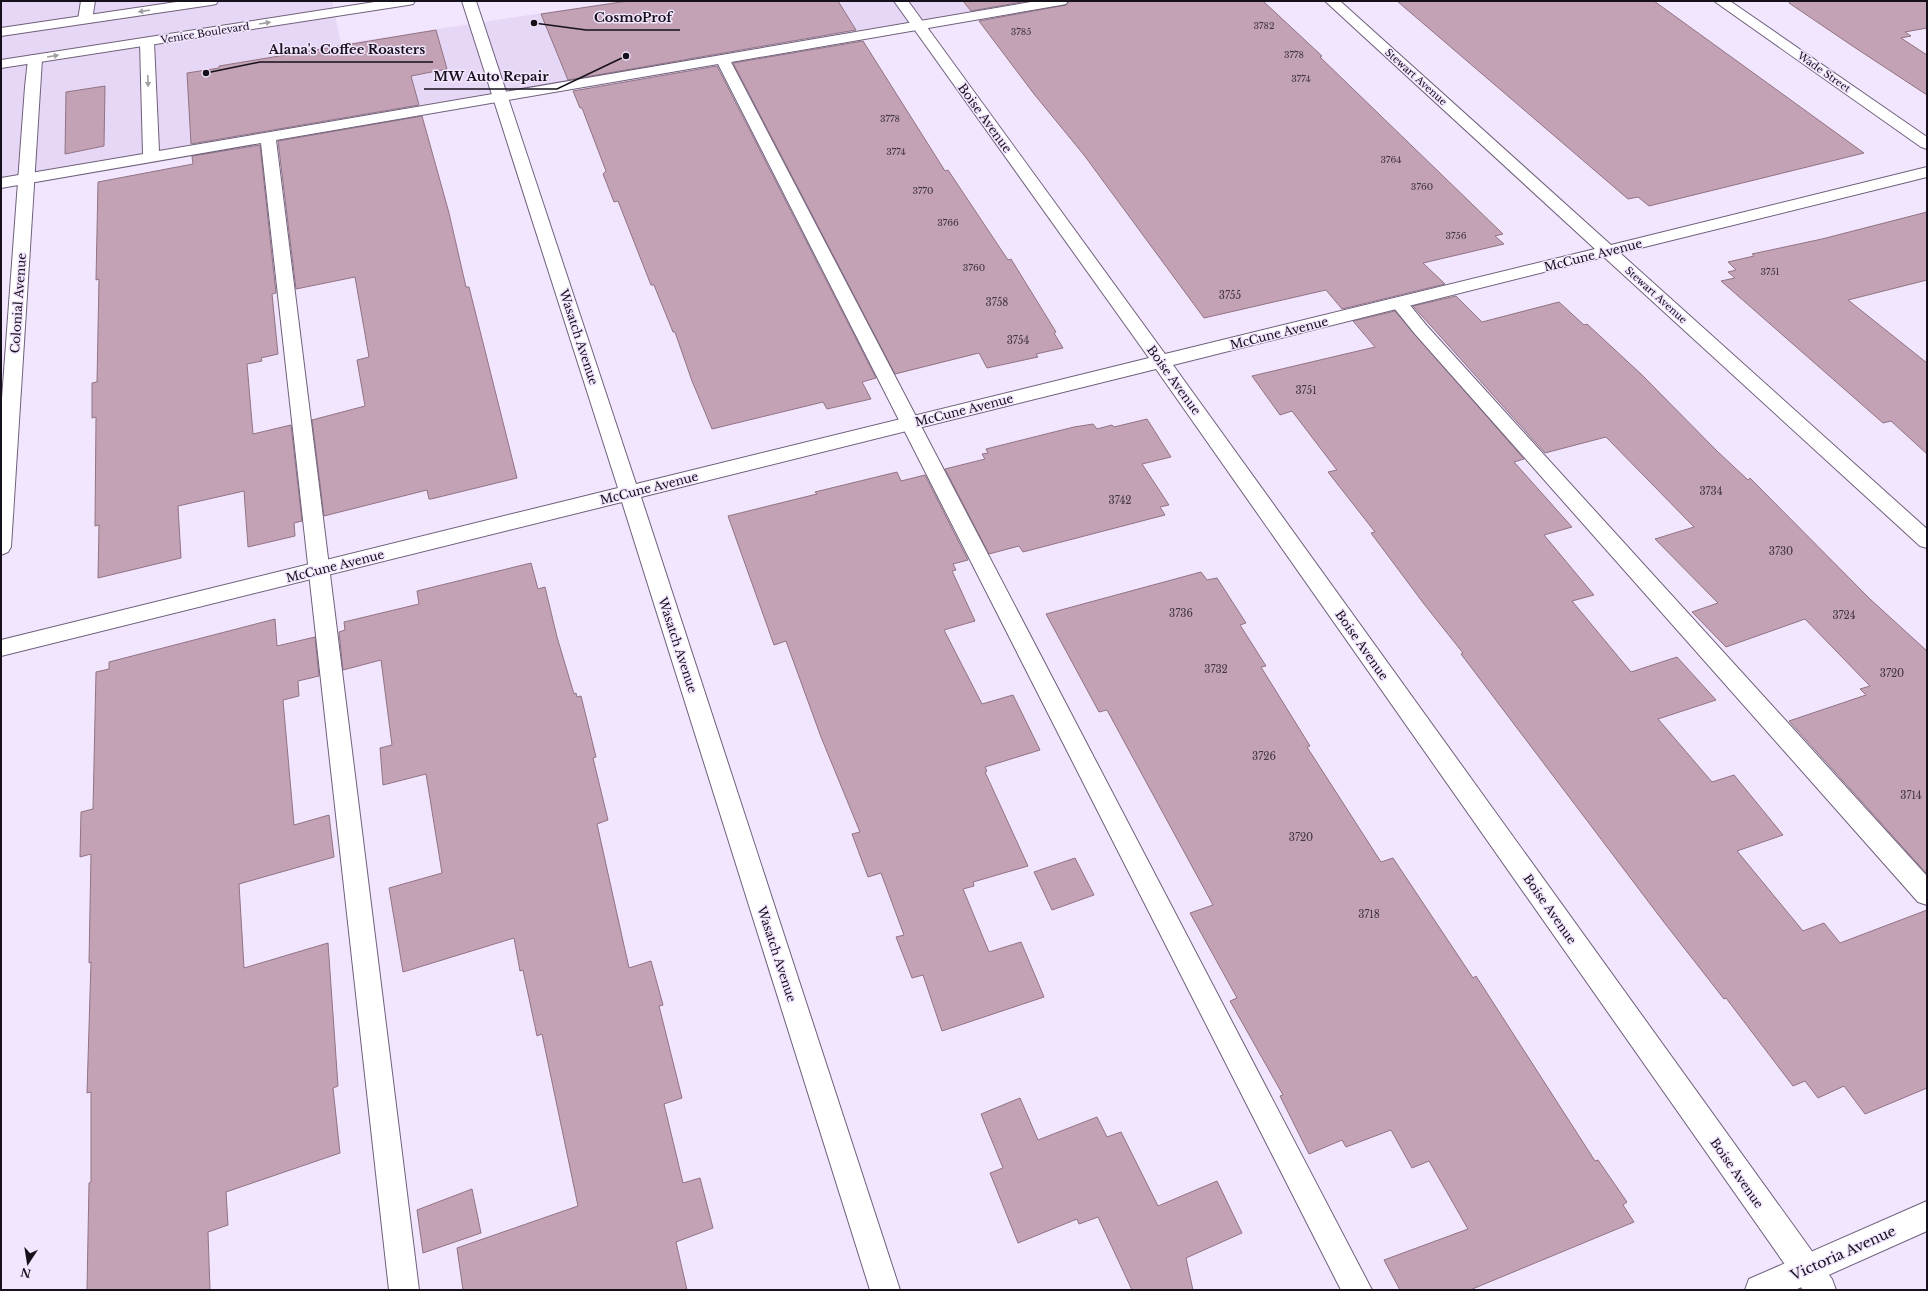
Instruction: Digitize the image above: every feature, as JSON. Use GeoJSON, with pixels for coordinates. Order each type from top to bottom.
{"type":"FeatureCollection","features":[{"type":"Feature","properties":{"kind":"street"},"geometry":{"type":"LineString","coordinates":[[85,20],[88,1]]}},
{"type":"Feature","properties":{"kind":"street"},"geometry":{"type":"LineString","coordinates":[[1,32],[211,1]]}},
{"type":"Feature","properties":{"kind":"street","name":"Venice Boulevard"},"geometry":{"type":"LineString","coordinates":[[1,64],[408,1]]}},
{"type":"Feature","properties":{"kind":"street","name":"Wasatch Avenue"},"geometry":{"type":"LineString","coordinates":[[469,1],[502,98],[885,1290]]}},
{"type":"Feature","properties":{"kind":"street","name":"Boise Avenue"},"geometry":{"type":"LineString","coordinates":[[901,1],[1161,361],[1813,1280]]}},
{"type":"Feature","properties":{"kind":"street"},"geometry":{"type":"LineString","coordinates":[[1,183],[1061,1]]}},
{"type":"Feature","properties":{"kind":"street","name":"Stewart Avenue"},"geometry":{"type":"LineString","coordinates":[[1332,1],[1927,541]]}},
{"type":"Feature","properties":{"kind":"street","name":"Wade Street"},"geometry":{"type":"LineString","coordinates":[[1721,1],[1927,144]]}},
{"type":"Feature","properties":{"kind":"street"},"geometry":{"type":"LineString","coordinates":[[147,42],[151,157]]}},
{"type":"Feature","properties":{"kind":"street","name":"Colonial Avenue"},"geometry":{"type":"LineString","coordinates":[[1,547],[32,87],[36,59]]}},
{"type":"Feature","properties":{"kind":"street"},"geometry":{"type":"LineString","coordinates":[[724,60],[1357,1290]]}},
{"type":"Feature","properties":{"kind":"street"},"geometry":{"type":"LineString","coordinates":[[268,138],[404,1290]]}},
{"type":"Feature","properties":{"kind":"street","name":"McCune Avenue"},"geometry":{"type":"LineString","coordinates":[[1,648],[1927,172]]}},
{"type":"Feature","properties":{"kind":"street"},"geometry":{"type":"LineString","coordinates":[[1399,303],[1421,330],[1749,698],[1927,894]]}},
{"type":"Feature","properties":{"kind":"street","name":"Victoria Avenue"},"geometry":{"type":"LineString","coordinates":[[1760,1290],[1813,1280],[1927,1216]]}},
{"type":"Feature","properties":{"kind":"shaded area"},"geometry":{"type":"Polygon","coordinates":[[[1,1],[332,1],[341,44],[621,1],[1035,1],[1,178],[1,1]]]}},
{"type":"Feature","properties":{"kind":"building"},"geometry":{"type":"Polygon","coordinates":[[[628,1],[838,1],[856,30],[568,80],[541,14],[628,1]]]}},
{"type":"Feature","properties":{"kind":"building"},"geometry":{"type":"Polygon","coordinates":[[[963,1],[1028,1],[971,11],[963,1]]]}},
{"type":"Feature","properties":{"kind":"building"},"geometry":{"type":"Polygon","coordinates":[[[1069,1],[1263,1],[1322,56],[1320,57],[1503,234],[1495,236],[1504,244],[1423,263],[1445,284],[1342,309],[1326,290],[1204,318],[1084,155],[1034,94],[979,21],[1066,5],[1069,1]]]}},
{"type":"Feature","properties":{"kind":"building"},"geometry":{"type":"Polygon","coordinates":[[[1397,1],[1654,1],[1864,153],[1649,206],[1638,197],[1628,199],[1397,1]]]}},
{"type":"Feature","properties":{"kind":"building"},"geometry":{"type":"Polygon","coordinates":[[[1790,1],[1927,1],[1927,28],[1905,32],[1911,36],[1901,38],[1927,55],[1927,95],[1789,3],[1790,1]]]}},
{"type":"Feature","properties":{"kind":"building"},"geometry":{"type":"Polygon","coordinates":[[[436,30],[447,69],[411,76],[419,105],[191,144],[187,73],[219,68],[219,66],[436,30]]]}},
{"type":"Feature","properties":{"kind":"building"},"geometry":{"type":"Polygon","coordinates":[[[863,41],[945,171],[948,170],[1008,260],[1011,259],[1056,332],[1054,333],[1063,348],[1036,354],[1038,357],[987,368],[979,353],[895,374],[733,63],[863,41]]]}},
{"type":"Feature","properties":{"kind":"building"},"geometry":{"type":"Polygon","coordinates":[[[717,66],[876,378],[862,382],[871,399],[827,409],[823,402],[712,429],[692,381],[675,332],[673,332],[654,285],[651,285],[618,201],[614,202],[603,174],[606,171],[582,108],[580,108],[573,91],[717,66]]]}},
{"type":"Feature","properties":{"kind":"building"},"geometry":{"type":"Polygon","coordinates":[[[105,86],[104,146],[65,154],[66,92],[105,86]]]}},
{"type":"Feature","properties":{"kind":"building"},"geometry":{"type":"Polygon","coordinates":[[[422,116],[449,213],[466,287],[469,287],[517,478],[431,499],[429,499],[427,490],[324,516],[312,420],[365,406],[357,360],[369,357],[355,277],[296,289],[278,141],[422,116]]]}},
{"type":"Feature","properties":{"kind":"building"},"geometry":{"type":"Polygon","coordinates":[[[260,145],[276,293],[272,294],[278,354],[261,358],[262,361],[247,364],[253,434],[291,425],[302,521],[294,523],[295,536],[248,547],[244,491],[178,506],[181,558],[98,578],[99,525],[95,526],[96,417],[92,418],[92,383],[97,382],[99,279],[96,280],[98,182],[193,164],[192,156],[260,145]]]}},
{"type":"Feature","properties":{"kind":"building"},"geometry":{"type":"Polygon","coordinates":[[[1927,212],[1927,280],[1848,300],[1927,363],[1927,454],[1891,421],[1883,423],[1721,281],[1735,278],[1728,272],[1736,270],[1728,262],[1754,256],[1752,254],[1822,239],[1927,212]]]}},
{"type":"Feature","properties":{"kind":"building"},"geometry":{"type":"Polygon","coordinates":[[[1456,296],[1482,322],[1559,302],[1584,325],[1587,324],[1641,374],[1717,451],[1748,480],[1750,478],[1870,599],[1927,651],[1927,874],[1789,721],[1866,695],[1860,689],[1870,686],[1805,619],[1726,647],[1692,612],[1718,603],[1655,539],[1694,527],[1606,437],[1545,453],[1413,306],[1456,296]]]}},
{"type":"Feature","properties":{"kind":"building"},"geometry":{"type":"Polygon","coordinates":[[[1395,311],[1524,459],[1514,462],[1572,527],[1544,535],[1594,595],[1572,601],[1631,672],[1677,657],[1716,700],[1658,719],[1712,782],[1734,775],[1783,835],[1737,851],[1803,931],[1824,923],[1840,943],[1927,910],[1927,1088],[1865,1114],[1844,1086],[1818,1098],[1805,1081],[1793,1086],[1726,998],[1724,999],[1663,921],[1461,654],[1463,653],[1371,533],[1375,532],[1328,472],[1337,470],[1292,411],[1280,415],[1252,376],[1375,347],[1353,321],[1395,311]]]}},
{"type":"Feature","properties":{"kind":"building"},"geometry":{"type":"Polygon","coordinates":[[[1147,419],[1171,457],[1142,464],[1169,505],[1160,507],[1165,515],[1023,552],[1019,546],[989,554],[945,469],[985,459],[982,454],[988,453],[986,449],[1074,427],[1093,424],[1097,429],[1112,425],[1114,427],[1147,419]]]}},
{"type":"Feature","properties":{"kind":"building"},"geometry":{"type":"Polygon","coordinates":[[[897,472],[901,481],[925,475],[968,560],[953,564],[956,570],[952,571],[975,621],[944,630],[982,704],[1013,695],[1040,750],[985,767],[987,771],[985,772],[1028,866],[973,882],[974,886],[963,889],[989,952],[1021,942],[1044,997],[942,1031],[923,975],[912,978],[896,937],[904,935],[881,873],[868,877],[852,834],[860,832],[821,737],[786,641],[774,645],[728,516],[817,494],[815,492],[897,472]]]}},
{"type":"Feature","properties":{"kind":"building"},"geometry":{"type":"Polygon","coordinates":[[[531,563],[538,589],[545,587],[557,637],[574,694],[576,693],[577,697],[581,696],[596,757],[593,758],[608,820],[597,824],[629,968],[651,961],[663,1005],[659,1006],[682,1098],[664,1104],[683,1183],[700,1178],[713,1228],[676,1242],[687,1290],[463,1290],[457,1248],[578,1206],[542,1034],[537,1036],[523,970],[520,971],[514,938],[403,972],[389,888],[442,873],[426,774],[383,785],[380,748],[392,745],[381,660],[343,670],[339,632],[345,630],[344,622],[419,604],[417,591],[531,563]]]}},
{"type":"Feature","properties":{"kind":"building"},"geometry":{"type":"Polygon","coordinates":[[[1201,572],[1207,580],[1217,578],[1246,623],[1240,625],[1266,666],[1261,667],[1310,746],[1307,747],[1381,862],[1393,858],[1473,978],[1476,976],[1595,1161],[1598,1160],[1627,1202],[1623,1205],[1634,1222],[1470,1290],[1400,1290],[1384,1260],[1468,1229],[1429,1161],[1412,1168],[1391,1130],[1346,1147],[1342,1140],[1309,1154],[1280,1096],[1283,1095],[1230,1001],[1237,998],[1190,913],[1213,905],[1107,710],[1099,712],[1046,614],[1201,572]]]}},
{"type":"Feature","properties":{"kind":"building"},"geometry":{"type":"Polygon","coordinates":[[[275,619],[277,646],[315,637],[319,676],[298,681],[299,696],[283,700],[294,825],[329,815],[334,857],[239,884],[244,968],[328,943],[338,1086],[333,1088],[340,1153],[226,1192],[228,1225],[208,1232],[210,1290],[87,1290],[89,1183],[91,1182],[91,1092],[87,1093],[91,962],[89,963],[91,854],[80,857],[81,812],[93,809],[96,672],[109,669],[109,662],[275,619]]]}},
{"type":"Feature","properties":{"kind":"building"},"geometry":{"type":"Polygon","coordinates":[[[1075,858],[1094,895],[1052,910],[1034,872],[1075,858]]]}},
{"type":"Feature","properties":{"kind":"building"},"geometry":{"type":"Polygon","coordinates":[[[1020,1098],[1038,1140],[1097,1117],[1107,1137],[1121,1132],[1158,1206],[1217,1181],[1242,1233],[1186,1258],[1193,1290],[1132,1290],[1098,1217],[1079,1224],[1077,1219],[1018,1243],[990,1173],[1003,1168],[981,1114],[1020,1098]]]}},
{"type":"Feature","properties":{"kind":"building"},"geometry":{"type":"Polygon","coordinates":[[[472,1189],[481,1233],[423,1253],[417,1210],[472,1189]]]}},
{"type":"Feature","properties":{"kind":"place","name":"CosmoProf"},"geometry":{"type":"Point","coordinates":[534,23]}},
{"type":"Feature","properties":{"kind":"place","name":"MW Auto Repair"},"geometry":{"type":"Point","coordinates":[626,56]}},
{"type":"Feature","properties":{"kind":"place","name":"Alana's Coffee Roasters"},"geometry":{"type":"Point","coordinates":[206,73]}}]}
